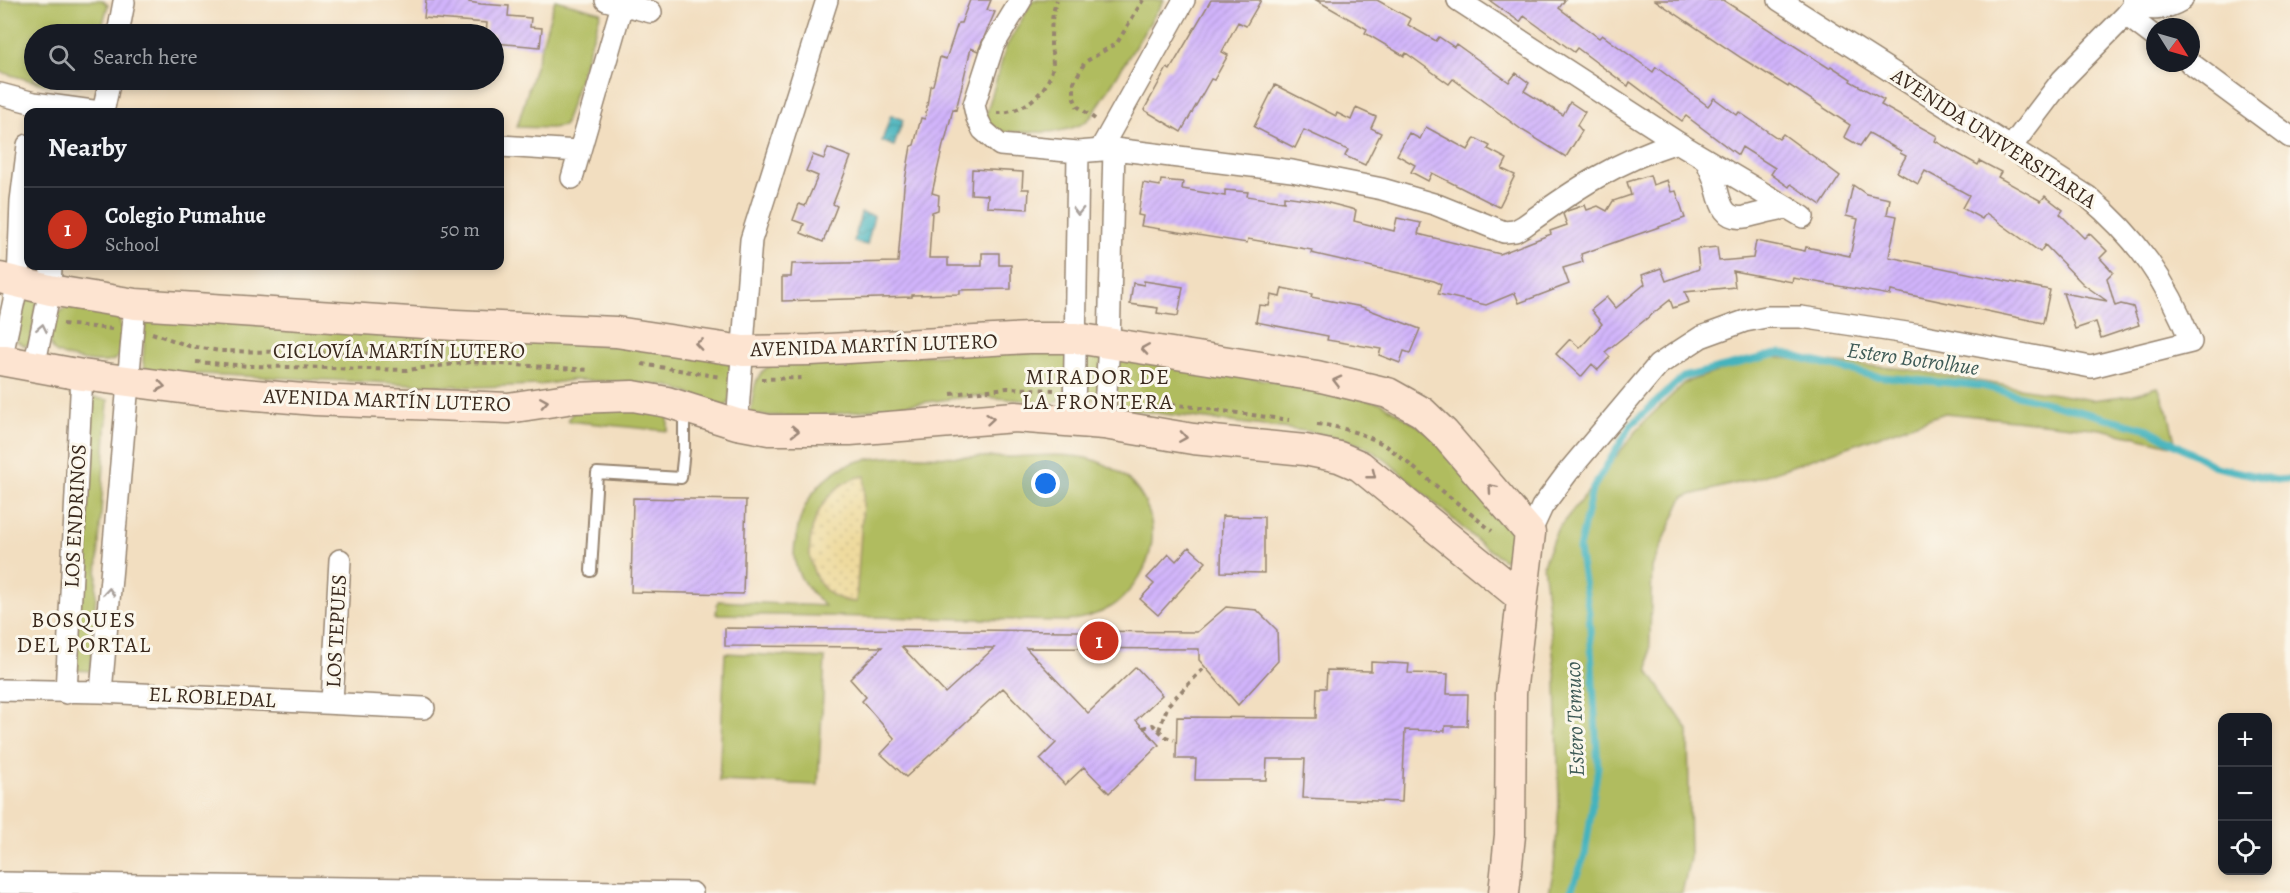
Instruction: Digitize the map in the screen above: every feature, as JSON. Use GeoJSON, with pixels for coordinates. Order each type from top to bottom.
{"type":"FeatureCollection","features":[{"type":"Feature","properties":{"kind":"street"},"geometry":{"type":"LineString","coordinates":[[737,424],[751,240],[827,0]]}},
{"type":"Feature","properties":{"kind":"street"},"geometry":{"type":"LineString","coordinates":[[1021,0],[993,46],[974,105],[983,130],[1000,145],[1078,152],[1108,143],[1292,171],[1382,189],[1437,205],[1504,232],[1515,231],[1524,226],[1602,173],[1643,153],[1677,142]]}},
{"type":"Feature","properties":{"kind":"street"},"geometry":{"type":"LineString","coordinates":[[1105,410],[1109,343],[1108,143],[1184,0]]}},
{"type":"Feature","properties":{"kind":"street"},"geometry":{"type":"LineString","coordinates":[[1458,0],[1677,142],[1795,213],[1765,211],[1734,218],[1722,207],[1715,180],[1706,160]]}},
{"type":"Feature","properties":{"kind":"street","name":"AVENIDA UNIVERSITARIA"},"geometry":{"type":"LineString","coordinates":[[1530,533],[1542,507],[1568,472],[1658,365],[1701,337],[1745,321],[1787,316],[1801,317],[1920,335],[2091,368],[2191,342],[2180,313],[2165,285],[2129,236],[2086,196],[1779,0]]}},
{"type":"Feature","properties":{"kind":"street"},"geometry":{"type":"LineString","coordinates":[[2131,7],[2151,11],[2172,6],[2182,0]]}},
{"type":"Feature","properties":{"kind":"street"},"geometry":{"type":"LineString","coordinates":[[120,24],[124,2]]}},
{"type":"Feature","properties":{"kind":"street"},"geometry":{"type":"LineString","coordinates":[[572,178],[614,2],[651,12]]}},
{"type":"Feature","properties":{"kind":"street"},"geometry":{"type":"LineString","coordinates":[[2011,147],[2062,80],[2131,7]]}},
{"type":"Feature","properties":{"kind":"street"},"geometry":{"type":"LineString","coordinates":[[2131,7],[2146,26]]}},
{"type":"Feature","properties":{"kind":"street"},"geometry":{"type":"LineString","coordinates":[[2200,70],[2290,137]]}},
{"type":"Feature","properties":{"kind":"street"},"geometry":{"type":"LineString","coordinates":[[102,108],[107,90]]}},
{"type":"Feature","properties":{"kind":"street"},"geometry":{"type":"LineString","coordinates":[[0,94],[33,108]]}},
{"type":"Feature","properties":{"kind":"street"},"geometry":{"type":"LineString","coordinates":[[504,146],[578,151]]}},
{"type":"Feature","properties":{"kind":"street"},"geometry":{"type":"LineString","coordinates":[[1074,422],[1078,152]]}},
{"type":"Feature","properties":{"kind":"street"},"geometry":{"type":"LineString","coordinates":[[9,280],[24,206]]}},
{"type":"Feature","properties":{"kind":"street"},"geometry":{"type":"LineString","coordinates":[[34,367],[51,278]]}},
{"type":"Feature","properties":{"kind":"street","name":"AVENIDA MARTÍN LUTERO"},"geometry":{"type":"LineString","coordinates":[[1522,598],[1360,466],[1339,457],[1305,450],[1192,438],[1105,410],[1074,422],[1015,417],[850,430],[795,431],[769,430],[737,424],[650,398],[615,395],[574,398],[508,408],[426,406],[208,391],[127,381],[1,360],[9,280],[51,278],[135,304],[455,325],[616,332],[743,351],[811,350],[1029,338],[1076,338],[1317,376],[1388,393],[1422,412],[1444,433],[1530,533]]}},
{"type":"Feature","properties":{"kind":"street"},"geometry":{"type":"LineString","coordinates":[[127,381],[135,304]]}},
{"type":"Feature","properties":{"kind":"street","name":"LOS ENDRINOS"},"geometry":{"type":"LineString","coordinates":[[66,693],[82,375]]}},
{"type":"Feature","properties":{"kind":"street","name":"LOS ENDRINOS"},"geometry":{"type":"LineString","coordinates":[[101,692],[127,381]]}},
{"type":"Feature","properties":{"kind":"street"},"geometry":{"type":"LineString","coordinates":[[1504,893],[1510,835],[1511,693],[1530,533]]}},
{"type":"Feature","properties":{"kind":"street","name":"LOS TEPUES"},"geometry":{"type":"LineString","coordinates":[[332,702],[340,560]]}},
{"type":"Feature","properties":{"kind":"street","name":"EL ROBLEDAL"},"geometry":{"type":"LineString","coordinates":[[0,690],[101,692],[424,708]]}},
{"type":"Feature","properties":{"kind":"street"},"geometry":{"type":"LineString","coordinates":[[0,883],[71,889],[692,893]]}},
{"type":"Feature","properties":{"kind":"lane"},"geometry":{"type":"LineString","coordinates":[[591,571],[597,473],[681,478],[684,408]]}},
{"type":"Feature","properties":{"kind":"path"},"geometry":{"type":"LineString","coordinates":[[974,105],[987,111],[1005,113],[1022,108],[1044,87],[1053,68],[1051,27],[1057,0]]}},
{"type":"Feature","properties":{"kind":"path"},"geometry":{"type":"LineString","coordinates":[[1108,143],[1077,106],[1074,98],[1074,82],[1085,62],[1117,43],[1143,0]]}},
{"type":"Feature","properties":{"kind":"path","name":"CICLOVÍA MARTÍN LUTERO"},"geometry":{"type":"LineString","coordinates":[[185,362],[407,370],[471,362],[601,371]]}},
{"type":"Feature","properties":{"kind":"path"},"geometry":{"type":"LineString","coordinates":[[944,395],[1008,388],[1075,392]]}},
{"type":"Feature","properties":{"kind":"path"},"geometry":{"type":"LineString","coordinates":[[1105,410],[1293,421]]}},
{"type":"Feature","properties":{"kind":"path"},"geometry":{"type":"LineString","coordinates":[[1312,423],[1345,429],[1388,447],[1499,537]]}},
{"type":"Feature","properties":{"kind":"path"},"geometry":{"type":"LineString","coordinates":[[1159,730],[1168,705],[1203,669]]}},
{"type":"Feature","properties":{"kind":"path"},"geometry":{"type":"LineString","coordinates":[[1143,728],[1153,725],[1166,737],[1174,740]]}},
{"type":"Feature","properties":{"kind":"green space"},"geometry":{"type":"Polygon","coordinates":[[[0,0],[102,0],[108,5],[103,24],[24,24],[24,79],[0,72],[0,0]]]}},
{"type":"Feature","properties":{"kind":"green space"},"geometry":{"type":"Polygon","coordinates":[[[555,0],[601,12],[564,126],[517,127],[555,0]]]}},
{"type":"Feature","properties":{"kind":"green space"},"geometry":{"type":"Polygon","coordinates":[[[1033,0],[1164,0],[1092,116],[1084,123],[1073,128],[1050,132],[1001,132],[994,130],[986,115],[1006,47],[1033,0]]]}},
{"type":"Feature","properties":{"kind":"green space"},"geometry":{"type":"Polygon","coordinates":[[[25,296],[38,296],[30,344],[25,346],[16,341],[25,296]]]}},
{"type":"Feature","properties":{"kind":"green space"},"geometry":{"type":"Polygon","coordinates":[[[68,307],[113,314],[119,318],[122,330],[119,356],[105,362],[89,361],[64,356],[53,350],[50,338],[55,319],[68,307]]]}},
{"type":"Feature","properties":{"kind":"green space"},"geometry":{"type":"Polygon","coordinates":[[[151,317],[495,335],[719,356],[732,365],[729,403],[724,407],[669,386],[627,382],[572,380],[540,385],[475,387],[160,372],[144,367],[143,361],[145,327],[151,317]]]}},
{"type":"Feature","properties":{"kind":"green space"},"geometry":{"type":"Polygon","coordinates":[[[1102,352],[1098,400],[1082,399],[1085,354],[1102,352]]]}},
{"type":"Feature","properties":{"kind":"green space"},"geometry":{"type":"Polygon","coordinates":[[[974,353],[1069,353],[1066,388],[1054,403],[973,396],[812,417],[750,415],[758,377],[762,371],[776,363],[974,353]]]}},
{"type":"Feature","properties":{"kind":"green space"},"geometry":{"type":"Polygon","coordinates":[[[1771,357],[1905,369],[2092,400],[2131,395],[2158,387],[2168,411],[2176,446],[2101,429],[1945,413],[1757,478],[1683,497],[1652,567],[1649,672],[1688,730],[1690,858],[1682,893],[1549,893],[1554,867],[1559,805],[1556,680],[1543,564],[1557,530],[1643,423],[1686,382],[1771,357]]]}},
{"type":"Feature","properties":{"kind":"green space"},"geometry":{"type":"Polygon","coordinates":[[[1121,359],[1281,382],[1382,403],[1433,435],[1521,538],[1516,559],[1503,559],[1482,545],[1387,461],[1366,447],[1344,439],[1305,431],[1115,408],[1113,366],[1121,359]]]}},
{"type":"Feature","properties":{"kind":"green space"},"geometry":{"type":"Polygon","coordinates":[[[91,397],[108,400],[91,671],[74,670],[91,397]]]}},
{"type":"Feature","properties":{"kind":"green space"},"geometry":{"type":"Polygon","coordinates":[[[577,404],[668,413],[668,431],[568,421],[577,404]]]}},
{"type":"Feature","properties":{"kind":"green space"},"geometry":{"type":"Polygon","coordinates":[[[1057,455],[1082,457],[1104,464],[1121,474],[1134,486],[1144,501],[1150,517],[1152,534],[1150,551],[1144,568],[1134,585],[1115,605],[1096,614],[1068,621],[716,614],[718,601],[825,606],[804,583],[794,559],[798,527],[810,498],[831,474],[850,464],[879,458],[1057,455]]]}},
{"type":"Feature","properties":{"kind":"green space"},"geometry":{"type":"Polygon","coordinates":[[[725,653],[825,658],[818,785],[719,781],[725,653]]]}},
{"type":"Feature","properties":{"kind":"sand"},"geometry":{"type":"Polygon","coordinates":[[[865,476],[856,602],[833,596],[819,581],[811,562],[810,540],[816,519],[827,499],[844,484],[865,476]]]}},
{"type":"Feature","properties":{"kind":"water"},"geometry":{"type":"Polygon","coordinates":[[[891,115],[903,120],[894,146],[882,141],[891,115]]]}},
{"type":"Feature","properties":{"kind":"water"},"geometry":{"type":"Polygon","coordinates":[[[861,213],[874,216],[867,245],[854,242],[861,213]]]}},
{"type":"Feature","properties":{"kind":"building"},"geometry":{"type":"Polygon","coordinates":[[[426,0],[469,0],[469,2],[481,4],[509,6],[508,16],[531,18],[530,27],[542,28],[540,47],[504,44],[504,24],[424,18],[426,0]]]}},
{"type":"Feature","properties":{"kind":"building"},"geometry":{"type":"Polygon","coordinates":[[[970,0],[991,0],[987,10],[995,12],[978,51],[971,48],[956,110],[953,109],[944,141],[932,193],[939,195],[938,210],[932,212],[929,258],[948,258],[948,266],[982,266],[982,253],[999,253],[999,265],[1011,265],[1011,289],[960,290],[960,294],[912,295],[912,297],[782,301],[782,277],[791,277],[792,264],[898,262],[904,186],[911,146],[914,145],[921,118],[925,119],[930,86],[933,85],[940,57],[946,59],[958,23],[961,23],[970,0]]]}},
{"type":"Feature","properties":{"kind":"building"},"geometry":{"type":"Polygon","coordinates":[[[1211,0],[1261,0],[1246,26],[1238,22],[1222,52],[1228,55],[1214,80],[1211,79],[1181,132],[1144,110],[1167,68],[1170,70],[1211,0]]]}},
{"type":"Feature","properties":{"kind":"building"},"geometry":{"type":"Polygon","coordinates":[[[1316,0],[1377,0],[1411,19],[1408,25],[1436,41],[1439,37],[1454,47],[1456,44],[1509,82],[1516,73],[1529,83],[1524,91],[1563,115],[1570,102],[1585,112],[1577,125],[1582,131],[1566,157],[1522,130],[1453,79],[1449,84],[1406,53],[1404,56],[1365,33],[1367,29],[1316,0]]]}},
{"type":"Feature","properties":{"kind":"building"},"geometry":{"type":"Polygon","coordinates":[[[1489,0],[1565,0],[1559,8],[1599,38],[1602,35],[1653,72],[1656,67],[1708,106],[1714,98],[1737,115],[1739,112],[1779,139],[1783,134],[1840,176],[1821,205],[1791,184],[1789,187],[1771,174],[1775,168],[1742,147],[1738,155],[1686,116],[1682,121],[1630,82],[1628,86],[1577,48],[1574,52],[1524,16],[1520,22],[1489,0]]]}},
{"type":"Feature","properties":{"kind":"building"},"geometry":{"type":"Polygon","coordinates":[[[1655,0],[1723,0],[1829,68],[1831,66],[1851,79],[1850,81],[1884,100],[1881,105],[1937,136],[1935,141],[1978,165],[1980,161],[2001,172],[1998,177],[2041,201],[2045,196],[2063,210],[2060,214],[2084,238],[2089,233],[2107,251],[2100,258],[2113,272],[2107,278],[2115,306],[2121,304],[2133,307],[2139,325],[2101,338],[2096,322],[2075,329],[2063,293],[2107,301],[2083,284],[2045,245],[2040,252],[1986,213],[1982,219],[1962,208],[1969,195],[1925,171],[1918,184],[1897,172],[1906,156],[1900,153],[1901,151],[1869,133],[1860,146],[1844,137],[1850,125],[1789,85],[1788,87],[1743,59],[1655,0]]]}},
{"type":"Feature","properties":{"kind":"building"},"geometry":{"type":"Polygon","coordinates":[[[1275,85],[1336,116],[1337,113],[1351,120],[1356,108],[1376,117],[1371,128],[1381,133],[1365,165],[1345,156],[1348,150],[1304,130],[1295,148],[1254,127],[1275,85]]]}},
{"type":"Feature","properties":{"kind":"building"},"geometry":{"type":"Polygon","coordinates":[[[1426,127],[1468,150],[1475,138],[1490,146],[1488,149],[1507,159],[1502,169],[1515,175],[1499,207],[1432,173],[1428,181],[1411,172],[1415,165],[1397,155],[1409,133],[1420,139],[1426,127]]]}},
{"type":"Feature","properties":{"kind":"building"},"geometry":{"type":"Polygon","coordinates":[[[828,148],[851,157],[833,204],[837,206],[823,242],[801,233],[804,224],[793,220],[799,204],[805,206],[818,176],[806,171],[813,155],[824,159],[828,148]]]}},
{"type":"Feature","properties":{"kind":"building"},"geometry":{"type":"Polygon","coordinates":[[[972,169],[1023,172],[1022,189],[1029,189],[1028,209],[987,207],[988,195],[971,194],[972,169]]]}},
{"type":"Feature","properties":{"kind":"building"},"geometry":{"type":"Polygon","coordinates":[[[1650,175],[1653,185],[1667,180],[1671,192],[1676,191],[1685,218],[1581,254],[1583,262],[1563,268],[1569,284],[1519,303],[1515,293],[1486,305],[1438,294],[1441,284],[1434,281],[1311,253],[1312,250],[1248,239],[1247,243],[1141,226],[1143,216],[1138,215],[1143,183],[1160,186],[1161,180],[1183,182],[1182,189],[1225,196],[1225,190],[1248,192],[1247,196],[1284,202],[1284,196],[1321,201],[1356,210],[1354,221],[1394,231],[1397,218],[1421,223],[1418,234],[1500,254],[1551,234],[1550,231],[1567,225],[1563,214],[1567,211],[1585,205],[1587,210],[1598,206],[1607,211],[1613,201],[1631,195],[1627,182],[1650,175]]]}},
{"type":"Feature","properties":{"kind":"building"},"geometry":{"type":"Polygon","coordinates":[[[1853,185],[1866,194],[1890,199],[1887,214],[1897,216],[1889,257],[2050,290],[2043,323],[1891,291],[1890,295],[1793,278],[1792,282],[1733,271],[1735,287],[1685,292],[1689,302],[1673,308],[1670,300],[1605,352],[1610,357],[1598,370],[1592,364],[1581,377],[1556,354],[1570,339],[1580,348],[1602,324],[1591,310],[1607,297],[1616,308],[1645,284],[1642,275],[1661,268],[1666,281],[1699,269],[1697,249],[1717,247],[1719,261],[1753,258],[1756,241],[1805,251],[1806,247],[1850,256],[1858,219],[1846,216],[1853,185]]]}},
{"type":"Feature","properties":{"kind":"building"},"geometry":{"type":"Polygon","coordinates":[[[1144,281],[1183,287],[1178,316],[1157,313],[1158,308],[1130,304],[1133,283],[1144,285],[1144,281]]]}},
{"type":"Feature","properties":{"kind":"building"},"geometry":{"type":"Polygon","coordinates":[[[1282,288],[1312,294],[1311,297],[1362,307],[1420,329],[1410,353],[1404,351],[1400,363],[1379,355],[1381,349],[1327,340],[1328,336],[1256,322],[1259,305],[1269,306],[1271,295],[1280,297],[1282,288]]]}},
{"type":"Feature","properties":{"kind":"building"},"geometry":{"type":"Polygon","coordinates":[[[633,498],[746,500],[743,594],[631,592],[633,498]]]}},
{"type":"Feature","properties":{"kind":"building"},"geometry":{"type":"Polygon","coordinates":[[[1222,516],[1264,517],[1264,573],[1221,572],[1222,516]]]}},
{"type":"Feature","properties":{"kind":"building"},"geometry":{"type":"Polygon","coordinates":[[[1189,547],[1206,562],[1158,615],[1140,599],[1154,584],[1147,578],[1169,554],[1176,561],[1189,547]]]}},
{"type":"Feature","properties":{"kind":"building"},"geometry":{"type":"Polygon","coordinates":[[[1226,607],[1257,610],[1277,630],[1278,661],[1238,705],[1199,660],[1199,649],[1026,648],[1088,713],[1136,667],[1162,695],[1136,720],[1159,745],[1109,793],[1084,767],[1065,785],[1040,759],[1056,743],[1003,688],[906,777],[881,754],[895,739],[862,701],[866,697],[850,679],[882,647],[725,646],[725,628],[1197,632],[1226,607]],[[902,647],[945,693],[994,648],[902,647]]]}},
{"type":"Feature","properties":{"kind":"building"},"geometry":{"type":"Polygon","coordinates":[[[1371,662],[1409,664],[1408,673],[1448,674],[1447,694],[1468,694],[1467,726],[1445,726],[1445,731],[1405,730],[1402,802],[1303,798],[1305,759],[1267,759],[1266,780],[1195,780],[1196,759],[1176,759],[1177,717],[1316,718],[1317,688],[1326,688],[1327,670],[1371,671],[1371,662]]]}},
{"type":"Feature","properties":{"kind":"waterway","name":"Estero Botrolhue"},"geometry":{"type":"LineString","coordinates":[[1570,893],[1585,855],[1598,767],[1589,613],[1579,549],[1592,490],[1631,425],[1683,377],[1781,353],[1873,376],[1982,386],[2149,429],[2216,467],[2276,480],[2290,479]]}},
{"type":"Feature","properties":{"kind":"place","name":"Colegio Pumahue"},"geometry":{"type":"Point","coordinates":[1099,641]}},
{"type":"Feature","properties":{"kind":"district","name":"MIRADOR DE LA FRONTERA"},"geometry":{"type":"Point","coordinates":[1098,390]}},
{"type":"Feature","properties":{"kind":"district","name":"BOSQUES DEL PORTAL"},"geometry":{"type":"Point","coordinates":[84,632]}},
{"type":"Feature","properties":{"kind":"water label","name":"Estero Temuco"},"geometry":{"type":"Point","coordinates":[1575,719]}}]}
